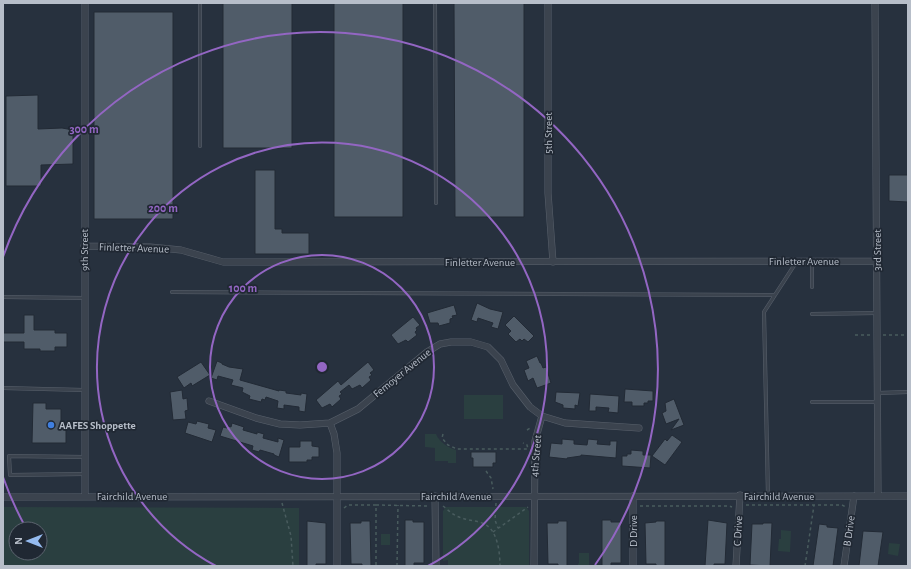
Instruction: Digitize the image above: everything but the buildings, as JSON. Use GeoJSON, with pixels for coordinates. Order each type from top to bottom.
{"type":"FeatureCollection","features":[{"type":"Feature","properties":{"kind":"street","name":"9th Street"},"geometry":{"type":"LineString","coordinates":[[85,3],[85,496]]}},
{"type":"Feature","properties":{"kind":"street","name":"5th Street"},"geometry":{"type":"LineString","coordinates":[[548,3],[548,193],[553,262]]}},
{"type":"Feature","properties":{"kind":"street","name":"3rd Street"},"geometry":{"type":"LineString","coordinates":[[875,3],[878,496]]}},
{"type":"Feature","properties":{"kind":"street","name":"Finletter Avenue"},"geometry":{"type":"LineString","coordinates":[[84,246],[150,247],[181,250],[223,262],[877,261]]}},
{"type":"Feature","properties":{"kind":"street","name":"Femoyer Avenue"},"geometry":{"type":"LineString","coordinates":[[209,401],[256,418],[280,424],[330,424],[358,409],[427,352],[440,344],[451,342],[471,342],[488,347],[501,360],[513,385],[530,407],[542,416],[566,423],[639,428]]}},
{"type":"Feature","properties":{"kind":"street","name":"4th Street"},"geometry":{"type":"LineString","coordinates":[[534,566],[535,441],[542,416]]}},
{"type":"Feature","properties":{"kind":"street"},"geometry":{"type":"LineString","coordinates":[[330,424],[338,453],[337,566]]}},
{"type":"Feature","properties":{"kind":"street","name":"C Drive"},"geometry":{"type":"LineString","coordinates":[[736,566],[740,495]]}},
{"type":"Feature","properties":{"kind":"street"},"geometry":{"type":"LineString","coordinates":[[435,496],[436,566]]}},
{"type":"Feature","properties":{"kind":"street","name":"D Drive"},"geometry":{"type":"LineString","coordinates":[[633,496],[633,566]]}},
{"type":"Feature","properties":{"kind":"street","name":"B Drive"},"geometry":{"type":"LineString","coordinates":[[844,566],[854,496]]}},
{"type":"Feature","properties":{"kind":"street","name":"Fairchild Avenue"},"geometry":{"type":"LineString","coordinates":[[3,497],[908,496]]}},
{"type":"Feature","properties":{"kind":"lane"},"geometry":{"type":"LineString","coordinates":[[200,3],[200,146]]}},
{"type":"Feature","properties":{"kind":"lane"},"geometry":{"type":"LineString","coordinates":[[435,3],[436,203]]}},
{"type":"Feature","properties":{"kind":"lane"},"geometry":{"type":"LineString","coordinates":[[768,496],[764,312],[797,260]]}},
{"type":"Feature","properties":{"kind":"lane"},"geometry":{"type":"LineString","coordinates":[[812,260],[812,287]]}},
{"type":"Feature","properties":{"kind":"lane"},"geometry":{"type":"LineString","coordinates":[[172,292],[775,295]]}},
{"type":"Feature","properties":{"kind":"lane"},"geometry":{"type":"LineString","coordinates":[[3,297],[85,298]]}},
{"type":"Feature","properties":{"kind":"lane"},"geometry":{"type":"LineString","coordinates":[[812,314],[877,313]]}},
{"type":"Feature","properties":{"kind":"lane"},"geometry":{"type":"LineString","coordinates":[[3,388],[84,390]]}},
{"type":"Feature","properties":{"kind":"lane"},"geometry":{"type":"LineString","coordinates":[[877,393],[908,392]]}},
{"type":"Feature","properties":{"kind":"lane"},"geometry":{"type":"LineString","coordinates":[[812,402],[877,402]]}},
{"type":"Feature","properties":{"kind":"lane"},"geometry":{"type":"LineString","coordinates":[[84,457],[9,456],[10,475],[84,474]]}},
{"type":"Feature","properties":{"kind":"path"},"geometry":{"type":"LineString","coordinates":[[527,430],[530,429],[533,424]]}},
{"type":"Feature","properties":{"kind":"path"},"geometry":{"type":"LineString","coordinates":[[443,434],[442,438],[444,442],[457,449],[528,450],[527,445],[523,442]]}},
{"type":"Feature","properties":{"kind":"path"},"geometry":{"type":"LineString","coordinates":[[486,471],[491,478],[497,505],[495,520],[498,528]]}},
{"type":"Feature","properties":{"kind":"path"},"geometry":{"type":"LineString","coordinates":[[282,496],[283,510],[291,536],[293,566]]}},
{"type":"Feature","properties":{"kind":"path"},"geometry":{"type":"LineString","coordinates":[[376,505],[376,566]]}},
{"type":"Feature","properties":{"kind":"path"},"geometry":{"type":"LineString","coordinates":[[343,509],[345,506],[376,505],[427,506],[431,508]]}},
{"type":"Feature","properties":{"kind":"path"},"geometry":{"type":"LineString","coordinates":[[638,508],[641,505],[729,506],[733,508]]}},
{"type":"Feature","properties":{"kind":"path"},"geometry":{"type":"LineString","coordinates":[[744,508],[746,505],[842,505],[847,509]]}},
{"type":"Feature","properties":{"kind":"path"},"geometry":{"type":"LineString","coordinates":[[805,566],[814,505]]}},
{"type":"Feature","properties":{"kind":"path"},"geometry":{"type":"LineString","coordinates":[[397,566],[398,506]]}},
{"type":"Feature","properties":{"kind":"path"},"geometry":{"type":"LineString","coordinates":[[443,506],[457,517],[488,526],[493,532],[498,546],[500,566]]}},
{"type":"Feature","properties":{"kind":"path"},"geometry":{"type":"LineString","coordinates":[[493,532],[528,507]]}},
{"type":"Feature","properties":{"kind":"green space"},"geometry":{"type":"Polygon","coordinates":[[[464,395],[503,395],[503,419],[464,419],[464,395]]]}},
{"type":"Feature","properties":{"kind":"green space"},"geometry":{"type":"Polygon","coordinates":[[[425,434],[436,434],[439,440],[444,444],[456,450],[456,463],[448,463],[448,461],[435,461],[435,448],[425,447],[425,434]]]}},
{"type":"Feature","properties":{"kind":"green space"},"geometry":{"type":"Polygon","coordinates":[[[3,507],[299,508],[299,566],[5,566],[3,562],[3,507]]]}},
{"type":"Feature","properties":{"kind":"green space"},"geometry":{"type":"Polygon","coordinates":[[[446,507],[526,507],[529,511],[529,566],[448,566],[448,560],[443,561],[443,511],[446,507]]]}},
{"type":"Feature","properties":{"kind":"green space"},"geometry":{"type":"Polygon","coordinates":[[[781,530],[791,531],[790,552],[778,551],[779,539],[781,539],[781,530]]]}},
{"type":"Feature","properties":{"kind":"green space"},"geometry":{"type":"Polygon","coordinates":[[[381,534],[390,534],[390,545],[381,545],[381,534]]]}},
{"type":"Feature","properties":{"kind":"green space"},"geometry":{"type":"Polygon","coordinates":[[[889,543],[900,544],[898,556],[888,554],[889,543]]]}},
{"type":"Feature","properties":{"kind":"green space"},"geometry":{"type":"Polygon","coordinates":[[[579,553],[589,553],[589,566],[578,566],[579,553]]]}},
{"type":"Feature","properties":{"kind":"place","name":"AAFES Shoppette"},"geometry":{"type":"Point","coordinates":[51,425]}}]}
